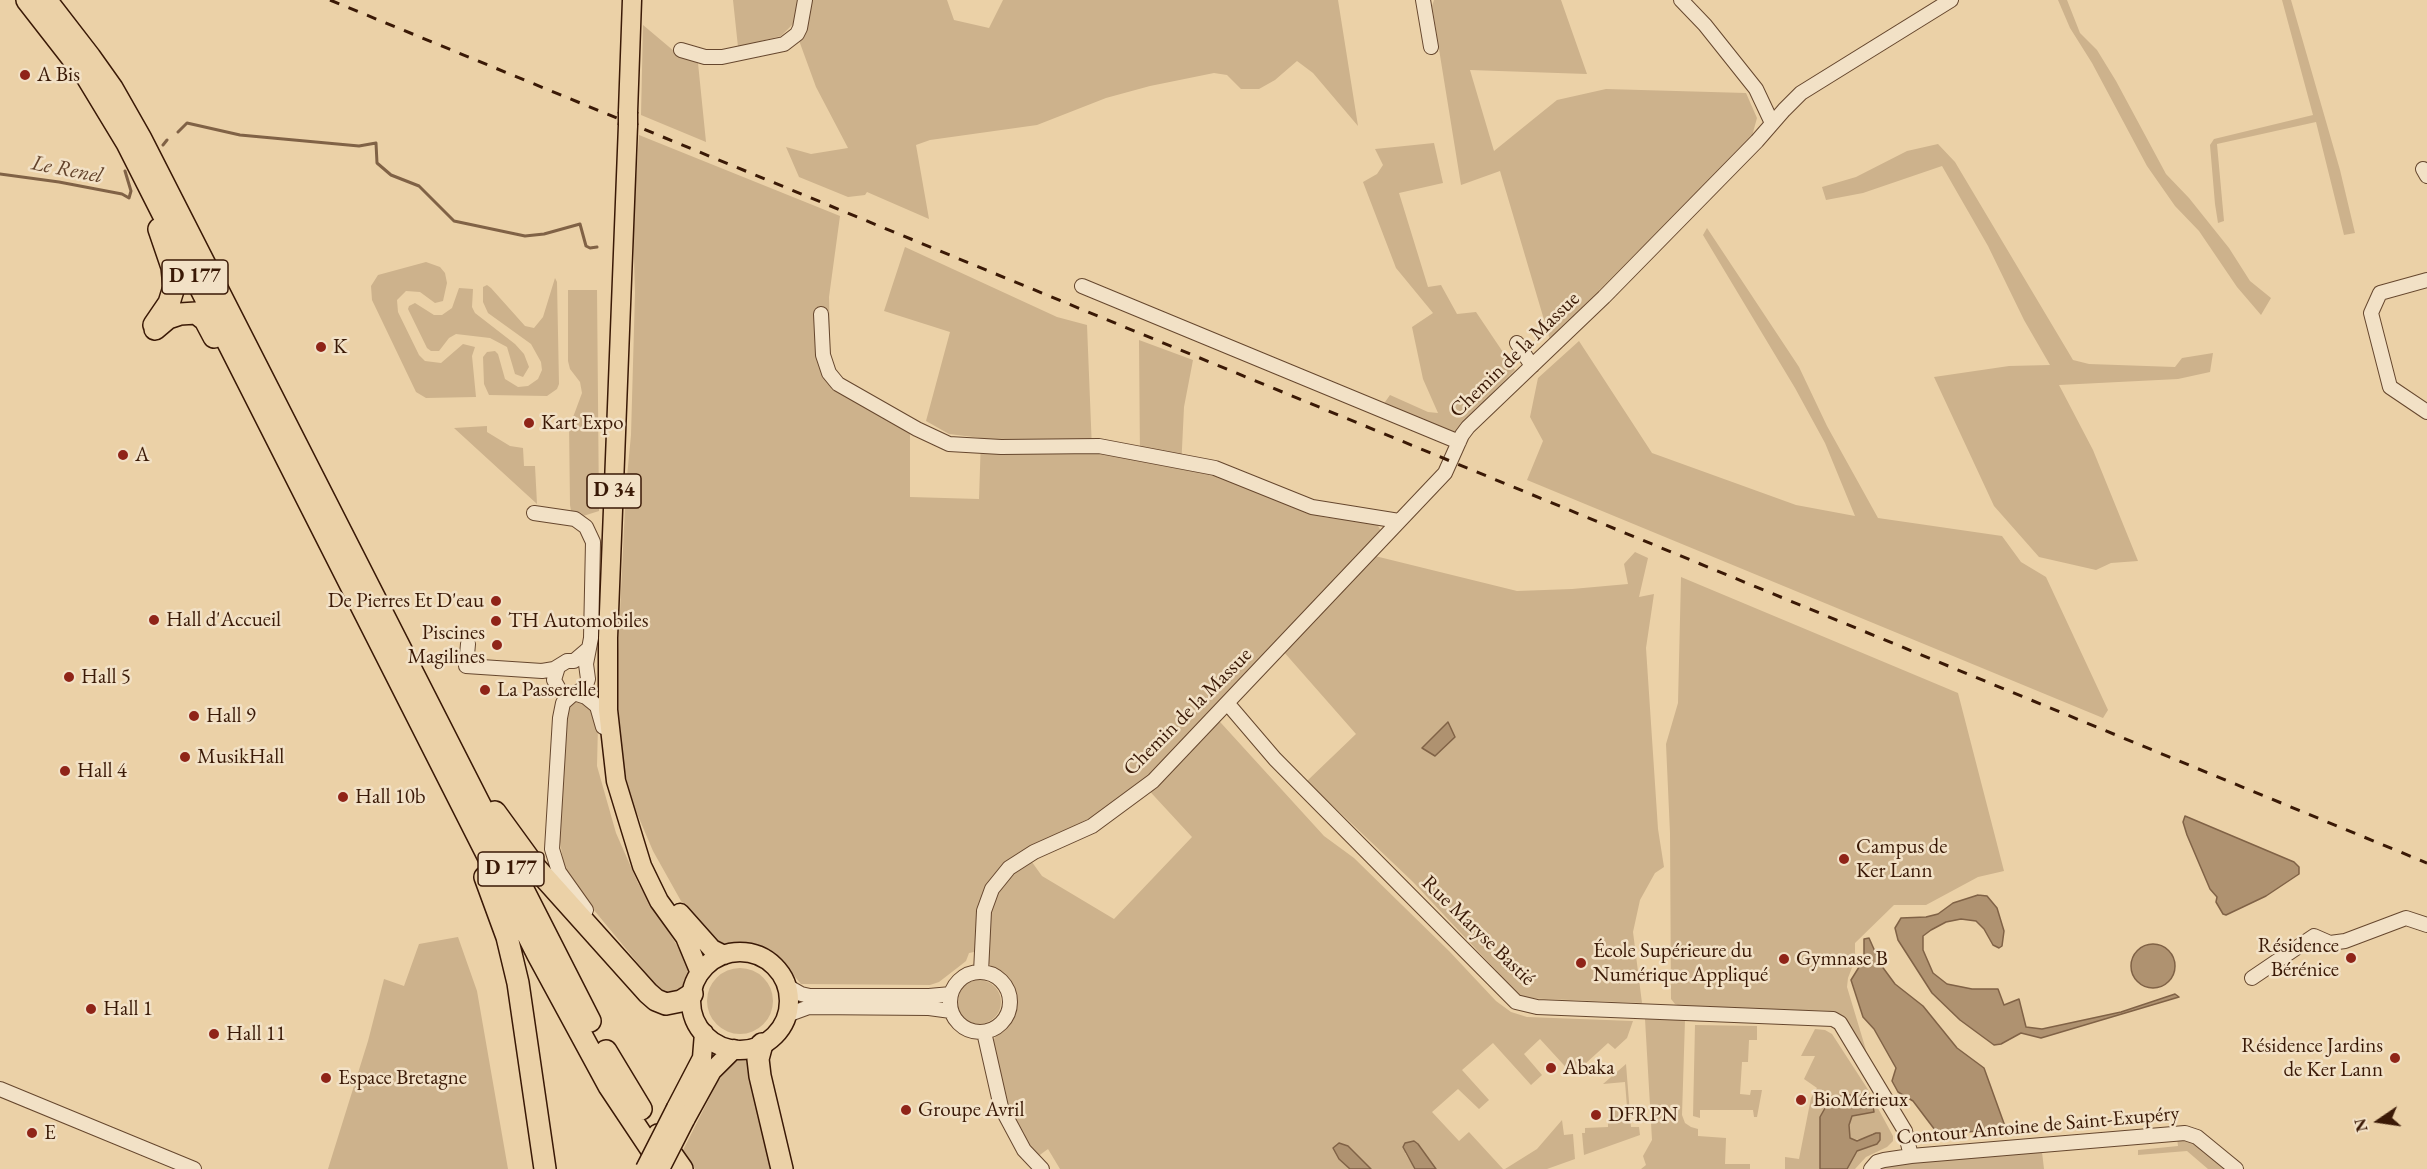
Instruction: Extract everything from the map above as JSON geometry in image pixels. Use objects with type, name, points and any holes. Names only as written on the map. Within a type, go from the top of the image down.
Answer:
[{"type":"highway","name":"D 177","points":[[27,0],[87,77],[132,153],[585,1012],[621,1076],[682,1169]]},
{"type":"highway","name":"D 177","points":[[46,0],[96,64],[141,139],[557,992],[609,1086],[662,1169]]},
{"type":"highway","points":[[87,77],[158,226],[172,267],[196,313],[205,320],[496,814],[535,867],[656,1000],[666,1004],[681,1001],[692,994]]},
{"type":"highway","points":[[172,267],[173,293],[154,328],[168,318],[180,314],[196,313]]},
{"type":"highway","points":[[349,564],[500,915],[522,1000],[545,1169]]},
{"type":"highway","points":[[762,1044],[758,1059],[760,1076],[782,1169]]},
{"type":"main road","name":"D 34","points":[[632,0],[608,638],[611,740],[616,781],[642,866],[650,884],[684,937],[700,973]]},
{"type":"main road","name":"D 34","points":[[638,847],[678,910],[712,949],[724,955]]},
{"type":"main road","points":[[743,952],[762,957],[777,969],[787,986],[789,996],[787,1015],[778,1032],[762,1044],[744,1050],[734,1049],[713,1041],[704,1033],[694,1015],[692,994],[700,973],[707,965],[724,955],[743,952]]},
{"type":"main road","points":[[662,1169],[702,1058],[704,1033]]},
{"type":"main road","points":[[645,1169],[712,1071],[734,1049]]},
{"type":"street","points":[[681,50],[705,57],[722,57],[784,44],[797,34],[800,28],[805,0]]},
{"type":"street","points":[[1423,0],[1431,47]]},
{"type":"street","points":[[1681,0],[1705,25],[1756,89],[1772,123]]},
{"type":"street","name":"Chemin de la Massue","points":[[981,972],[984,911],[992,889],[1009,868],[1034,852],[1074,836],[1120,807],[1153,781],[1445,473],[1468,427],[1604,297],[1801,93],[1951,0]]},
{"type":"street","points":[[2427,280],[2380,293],[2371,313],[2390,387],[2427,412]]},
{"type":"street","points":[[1082,286],[1459,442]]},
{"type":"street","points":[[821,314],[824,355],[829,373],[838,384],[917,429],[949,444],[1001,447],[1099,446],[1215,468],[1312,507],[1399,521]]},
{"type":"street","points":[[1517,344],[1532,366]]},
{"type":"street","points":[[534,513],[575,519],[586,527],[590,534],[594,553],[587,684],[563,703],[560,718],[552,849],[555,865],[564,881],[639,981]]},
{"type":"street","points":[[468,644],[466,666],[556,674]]},
{"type":"street","points":[[588,649],[574,661],[563,663],[556,674],[560,691],[586,696],[597,706],[604,730],[611,740]]},
{"type":"street","points":[[574,661],[586,669]]},
{"type":"street","name":"Rue Maryse Bastié","points":[[1228,704],[1275,759],[1516,1002],[1537,1007],[1833,1019],[1840,1023],[1905,1131],[1911,1156]]},
{"type":"street","points":[[2252,978],[2314,936],[2330,943],[2345,941],[2406,918],[2427,925]]},
{"type":"street","points":[[981,972],[999,980],[1009,997],[1008,1011],[1002,1023],[984,1032],[972,1031],[961,1026],[951,1011],[951,994],[956,984],[964,976],[981,972]]},
{"type":"street","points":[[787,986],[810,996],[951,994]]},
{"type":"street","points":[[787,1015],[809,1007],[929,1008],[951,1011]]},
{"type":"street","points":[[984,1032],[1001,1107],[1024,1150],[1042,1169]]},
{"type":"street","points":[[0,1089],[160,1162],[194,1169]]},
{"type":"street","name":"Contour Antoine de Saint-Exupéry","points":[[1871,1169],[1884,1160],[1911,1156],[2185,1133],[2197,1137],[2236,1169]]},
{"type":"shaded area","points":[[733,0],[947,0],[954,20],[989,28],[1003,0],[1338,0],[1358,126],[1313,73],[1297,61],[1275,80],[1259,89],[1241,89],[1227,75],[1214,73],[1150,86],[1106,98],[1037,125],[930,140],[916,145],[929,219],[867,192],[865,195],[848,197],[799,177],[786,147],[811,154],[848,148],[816,87],[793,24],[781,36],[738,47]]},
{"type":"shaded area","points":[[1434,0],[1561,0],[1587,74],[1470,70],[1494,151],[1557,100],[1606,89],[1746,93],[1757,118],[1752,136],[1550,340],[1500,171],[1461,185],[1432,6]]},
{"type":"shaded area","points":[[2058,0],[2067,0],[2080,33],[2097,50],[2116,81],[2166,174],[2189,198],[2229,248],[2250,281],[2271,298],[2261,315],[2237,287],[2199,231],[2175,206],[2147,166],[2092,63],[2070,28]]},
{"type":"shaded area","points":[[2282,0],[2291,0],[2340,170],[2355,233],[2344,235],[2316,122],[2217,144],[2224,221],[2218,223],[2210,145],[2214,139],[2313,115]]},
{"type":"shaded area","points":[[643,25],[681,57],[698,63],[706,142],[641,115]]},
{"type":"shaded area","points":[[639,135],[840,216],[829,297],[831,389],[910,431],[910,497],[979,499],[981,438],[949,434],[926,421],[950,332],[884,311],[905,247],[1057,317],[1087,325],[1092,450],[1140,459],[1139,340],[1193,360],[1184,407],[1181,469],[1210,474],[1323,517],[1377,524],[1381,531],[1367,546],[1375,556],[1517,591],[1628,584],[1624,564],[1635,552],[1648,558],[1639,597],[1654,594],[1646,648],[1658,829],[1664,867],[1655,873],[1640,900],[1633,932],[1642,1003],[1522,998],[1413,882],[1307,781],[1356,734],[1276,643],[1211,712],[1324,836],[1354,858],[1449,951],[1496,1001],[1511,1012],[1527,1017],[1633,1021],[1627,1038],[1615,1049],[1608,1043],[1573,1075],[1540,1039],[1524,1054],[1542,1075],[1531,1085],[1493,1043],[1462,1070],[1489,1100],[1479,1109],[1458,1089],[1432,1112],[1459,1141],[1469,1132],[1503,1169],[1436,1169],[1418,1144],[1405,1153],[1415,1169],[1371,1169],[1348,1146],[1339,1159],[1350,1169],[1060,1169],[1048,1149],[1037,1157],[1026,1144],[1002,1098],[992,1042],[1011,1015],[1012,994],[1003,977],[986,961],[989,949],[969,953],[966,961],[939,982],[930,985],[801,984],[781,960],[763,949],[748,945],[720,944],[681,901],[653,851],[630,797],[618,736],[617,674],[626,487],[631,435],[635,293],[633,223]],"holes":[[[1143,784],[1192,837],[1114,919],[1042,876],[1024,851],[1090,818]]]},
{"type":"shaded area","points":[[1434,143],[1443,183],[1399,193],[1428,287],[1441,285],[1457,314],[1476,312],[1515,370],[1454,433],[1380,409],[1390,395],[1428,412],[1438,413],[1423,379],[1412,327],[1433,313],[1396,268],[1363,182],[1377,174],[1383,165],[1375,149]]},
{"type":"shaded area","points":[[1938,144],[1955,162],[2073,360],[2089,364],[2175,367],[2182,358],[2213,353],[2210,372],[2178,379],[2059,385],[2093,450],[2138,561],[2111,563],[2096,570],[2039,557],[1994,506],[1934,377],[2009,366],[2050,365],[2024,320],[1988,246],[1942,166],[1863,193],[1826,200],[1822,187],[1856,177],[1907,151]]},
{"type":"shaded area","points":[[1707,228],[1799,367],[1827,426],[1878,518],[2002,536],[2021,562],[2046,577],[2108,710],[2103,718],[1527,480],[1543,441],[1530,417],[1538,378],[1579,341],[1652,453],[1796,505],[1855,516],[1825,443],[1795,388],[1703,235]]},
{"type":"shaded area","points":[[426,262],[440,267],[445,273],[447,283],[443,301],[435,303],[420,292],[406,291],[397,300],[398,312],[419,355],[425,361],[441,363],[463,344],[475,347],[472,356],[476,397],[426,398],[416,392],[372,300],[371,286],[378,275]]},
{"type":"shaded area","points":[[555,278],[557,282],[559,384],[557,389],[547,396],[489,395],[484,384],[483,357],[487,352],[495,351],[498,354],[505,379],[518,387],[528,386],[538,379],[542,370],[541,362],[531,344],[488,313],[483,302],[483,287],[487,285],[491,288],[525,326],[534,328],[543,317]]},
{"type":"shaded area","points":[[459,288],[473,289],[472,307],[475,313],[515,344],[524,354],[529,367],[523,377],[515,374],[507,347],[490,338],[456,334],[449,338],[439,351],[431,351],[427,348],[408,309],[409,306],[415,303],[434,315],[442,315],[452,308]]},
{"type":"shaded area","points":[[568,290],[597,290],[599,511],[580,517],[571,511],[570,505],[569,422],[572,420],[582,393],[580,382],[570,369],[568,361]]},
{"type":"shaded area","points":[[487,426],[487,432],[510,446],[523,448],[524,466],[535,466],[537,504],[454,428]]},
{"type":"shaded area","points":[[1681,577],[1958,693],[2004,871],[1978,877],[1926,905],[1894,905],[1855,943],[1855,960],[1847,987],[1866,1050],[1864,1052],[1836,1014],[1829,1011],[1681,1006],[1675,1004],[1671,999],[1670,833],[1666,744],[1678,703]]},
{"type":"shaded area","points":[[576,698],[589,704],[598,725],[597,766],[616,833],[638,883],[686,960],[690,973],[689,980],[675,992],[660,990],[579,892],[565,871],[559,836],[567,706]]},
{"type":"shaded area","points":[[1448,722],[1455,737],[1435,756],[1422,748]]},
{"type":"shaded area","points":[[2185,816],[2294,862],[2299,867],[2299,874],[2266,896],[2226,915],[2223,914],[2187,835],[2183,822]]},
{"type":"shaded area","points":[[1978,895],[1987,896],[1997,908],[2004,931],[2002,946],[1999,948],[1993,945],[1984,929],[1976,921],[1961,919],[1946,922],[1923,936],[1923,950],[1933,973],[1947,984],[1972,989],[1998,989],[2004,1005],[2019,999],[2026,1027],[2042,1029],[2121,1012],[2175,994],[2179,997],[2041,1038],[2021,1033],[2001,1044],[1994,1045],[1960,1020],[1932,993],[1898,940],[1895,928],[1901,918],[1938,914],[1953,903]]},
{"type":"shaded area","points":[[458,937],[477,991],[508,1169],[328,1169],[368,1041],[384,979],[404,986],[419,944]]},
{"type":"shaded area","points":[[1869,938],[1881,965],[1895,984],[1923,1006],[1957,1048],[1984,1068],[2006,1129],[1953,1133],[1935,1130],[1913,1101],[1898,1092],[1892,1081],[1896,1068],[1874,1029],[1863,1017],[1851,980],[1864,959],[1864,939]]},
{"type":"shaded area","points":[[2153,944],[2169,950],[2175,966],[2169,982],[2153,988],[2137,982],[2131,966],[2137,950]]},
{"type":"shaded area","points":[[740,968],[753,971],[763,978],[770,988],[773,1001],[770,1014],[763,1024],[753,1031],[740,1034],[727,1031],[717,1024],[710,1014],[707,1001],[710,988],[717,978],[727,971]]},
{"type":"shaded area","points":[[979,980],[994,987],[1001,1002],[994,1017],[979,1024],[964,1017],[957,1002],[964,987]]},
{"type":"shaded area","points":[[1645,1019],[1685,1020],[1682,1115],[1685,1123],[1698,1129],[1698,1136],[1726,1138],[1725,1164],[1750,1164],[1750,1169],[1641,1169],[1646,1165],[1643,1156],[1652,1140]]},
{"type":"shaded area","points":[[1695,1025],[1757,1026],[1757,1040],[1749,1040],[1748,1062],[1742,1062],[1740,1094],[1750,1095],[1751,1090],[1762,1090],[1757,1117],[1754,1117],[1753,1110],[1700,1110],[1700,1118],[1693,1116]]},
{"type":"shaded area","points":[[1815,1029],[1825,1030],[1832,1034],[1867,1088],[1893,1136],[1893,1141],[1887,1147],[1866,1157],[1855,1169],[1847,1169],[1851,1159],[1857,1151],[1873,1146],[1873,1133],[1863,1139],[1853,1140],[1850,1138],[1849,1125],[1852,1116],[1873,1106],[1864,1098],[1849,1095],[1836,1097],[1829,1101],[1820,1117],[1820,1169],[1785,1169],[1785,1157],[1799,1159],[1811,1098],[1817,1088],[1804,1079],[1815,1056],[1801,1056]]},
{"type":"shaded area","points":[[747,1057],[772,1169],[695,1169],[682,1152],[718,1081],[737,1059]]},
{"type":"shaded area","points":[[1626,1064],[1631,1127],[1639,1127],[1640,1135],[1584,1155],[1582,1133],[1585,1133],[1585,1128],[1608,1127],[1608,1108],[1627,1107],[1625,1082],[1603,1084]]},
{"type":"shaded area","points":[[1849,1095],[1864,1098],[1873,1106],[1874,1112],[1852,1116],[1849,1125],[1850,1138],[1857,1141],[1880,1133],[1880,1140],[1877,1144],[1857,1151],[1847,1169],[1820,1169],[1820,1117],[1829,1101],[1836,1097]]},
{"type":"shaded area","points":[[1562,1120],[1564,1135],[1573,1134],[1575,1159],[1547,1169],[1505,1169],[1537,1149]]},
{"type":"shaded area","points":[[2177,1138],[2197,1143],[2228,1169],[2208,1169],[2187,1151],[2138,1155],[2138,1150],[2178,1146]]},
{"type":"shaded area","points":[[1414,1141],[1436,1169],[1415,1169],[1403,1147],[1405,1143]]},
{"type":"shaded area","points":[[1339,1143],[1348,1146],[1371,1169],[1350,1169],[1339,1159],[1333,1148]]},
{"type":"shaded area","points":[[2042,1152],[2044,1169],[1878,1169],[1909,1162]]},
{"type":"waterway","points":[[178,132],[187,123],[240,135],[359,146],[376,143],[377,163],[391,175],[419,186],[454,221],[525,236],[544,234],[580,224],[586,246],[597,247]]},
{"type":"waterway","points":[[163,145],[167,140]]},
{"type":"waterway","name":"Le Renel","points":[[0,174],[59,182],[122,194],[129,198],[131,191],[125,171]]},
{"type":"railway","points":[[330,0],[2427,863]]},
{"type":"place","name":"A Bis","points":[[25,75]]},
{"type":"place","name":"K","points":[[321,347]]},
{"type":"place","name":"Kart Expo","points":[[529,423]]},
{"type":"place","name":"A","points":[[123,455]]},
{"type":"place","name":"De Pierres Et D'eau","points":[[496,601]]},
{"type":"place","name":"Hall d'Accueil","points":[[154,620]]},
{"type":"place","name":"TH Automobiles","points":[[496,621]]},
{"type":"place","name":"Piscines Magilines","points":[[497,645]]},
{"type":"place","name":"Hall 5","points":[[69,677]]},
{"type":"place","name":"La Passerelle","points":[[485,690]]},
{"type":"place","name":"Hall 9","points":[[194,716]]},
{"type":"place","name":"MusikHall","points":[[185,757]]},
{"type":"place","name":"Hall 4","points":[[65,771]]},
{"type":"place","name":"Hall 10b","points":[[343,797]]},
{"type":"place","name":"Campus de Ker Lann","points":[[1844,859]]},
{"type":"place","name":"Résidence Bérénice","points":[[2351,958]]},
{"type":"place","name":"Gymnase B","points":[[1784,959]]},
{"type":"place","name":"École Supérieure du Numérique Appliqué","points":[[1581,963]]},
{"type":"place","name":"Hall 1","points":[[91,1009]]},
{"type":"place","name":"Hall 11","points":[[214,1034]]},
{"type":"place","name":"Résidence Jardins de Ker Lann","points":[[2395,1058]]},
{"type":"place","name":"Abaka","points":[[1551,1068]]},
{"type":"place","name":"Espace Bretagne","points":[[326,1078]]},
{"type":"place","name":"BioMérieux","points":[[1801,1100]]},
{"type":"place","name":"Groupe Avril","points":[[906,1110]]},
{"type":"place","name":"DFRPN","points":[[1596,1115]]},
{"type":"place","name":"E","points":[[32,1133]]}]
